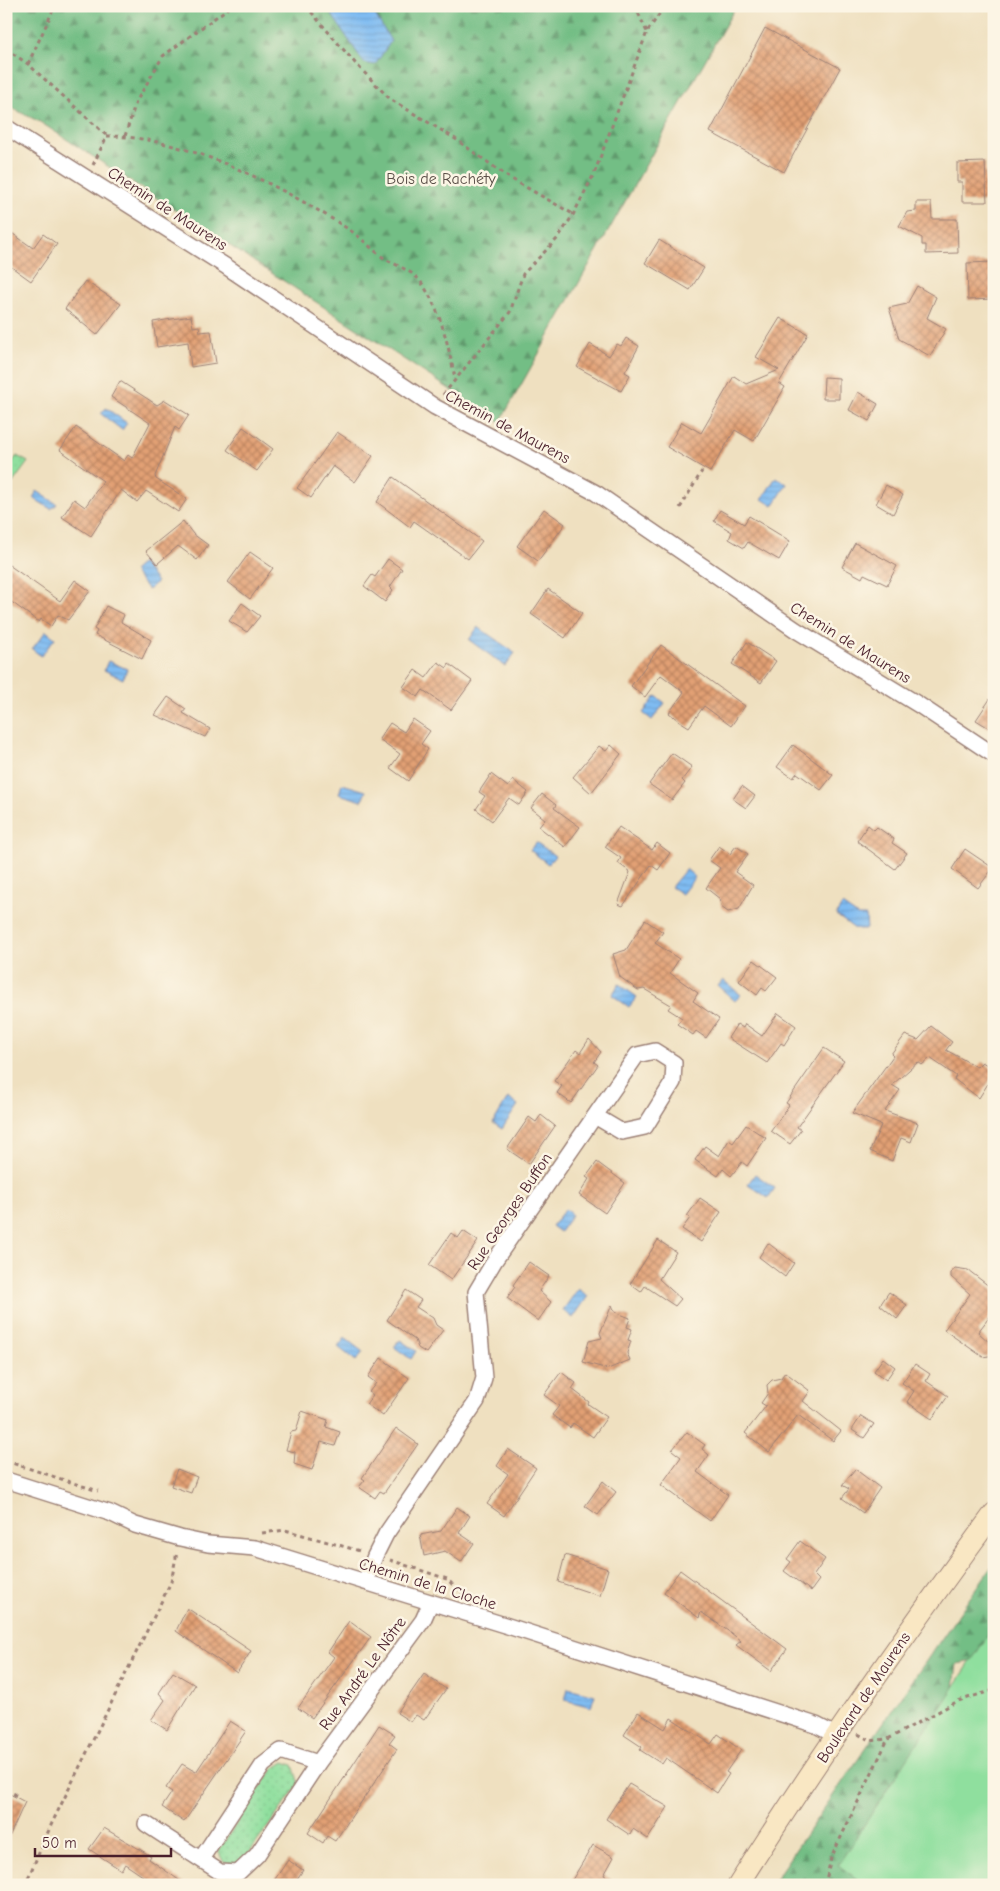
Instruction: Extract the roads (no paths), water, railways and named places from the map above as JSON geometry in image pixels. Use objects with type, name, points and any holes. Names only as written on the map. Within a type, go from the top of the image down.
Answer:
[{"type":"street","name":"Chemin de Maurens","points":[[6,127],[227,267],[435,407],[596,492],[796,630],[919,705],[994,755]]},
{"type":"street","name":"Rue Georges Buffon","points":[[365,1582],[386,1534],[477,1401],[484,1378],[476,1292],[495,1260],[637,1055],[655,1051],[674,1063],[673,1082],[645,1127],[622,1132],[595,1116]]},
{"type":"street","name":"Chemin de la Cloche","points":[[6,1480],[110,1513],[135,1525],[180,1538],[208,1544],[254,1548],[431,1602],[816,1725],[837,1736]]},
{"type":"street","name":"Boulevard de Maurens","points":[[738,1885],[783,1813],[934,1594],[994,1513]]},
{"type":"street","name":"Rue André Le Nôtre","points":[[146,1824],[220,1872],[238,1872],[257,1855],[318,1763],[423,1620],[431,1602]]},
{"type":"street","points":[[201,1859],[263,1765],[281,1751],[318,1763]]},
{"type":"water","points":[[326,6],[370,6],[391,41],[375,65],[364,63]]},
{"type":"water","points":[[106,408],[127,423],[122,430],[101,414]]},
{"type":"water","points":[[776,477],[787,484],[773,506],[762,499]]},
{"type":"water","points":[[37,491],[57,504],[51,509],[33,498]]},
{"type":"water","points":[[142,563],[157,582],[148,590],[133,571]]},
{"type":"water","points":[[478,627],[515,653],[505,666],[469,640]]},
{"type":"water","points":[[46,631],[55,638],[41,656],[32,649]]},
{"type":"water","points":[[108,661],[127,669],[123,679],[104,670]]},
{"type":"water","points":[[656,696],[665,703],[652,720],[643,713]]},
{"type":"water","points":[[342,784],[366,791],[362,801],[339,794]]},
{"type":"water","points":[[536,842],[555,856],[548,864],[530,850]]},
{"type":"water","points":[[686,869],[695,877],[682,894],[671,887]]},
{"type":"water","points":[[842,905],[858,916],[866,916],[867,929],[855,929],[836,915]]},
{"type":"water","points":[[723,980],[741,995],[735,1001],[718,986]]},
{"type":"water","points":[[619,984],[637,997],[629,1007],[612,995]]},
{"type":"water","points":[[508,1098],[518,1105],[502,1129],[493,1123]]},
{"type":"water","points":[[755,1174],[775,1188],[768,1198],[748,1184]]},
{"type":"water","points":[[565,1209],[572,1215],[560,1232],[552,1226]]},
{"type":"water","points":[[578,1289],[588,1296],[573,1318],[563,1310]]},
{"type":"water","points":[[345,1338],[363,1352],[356,1361],[338,1347]]},
{"type":"water","points":[[400,1340],[416,1351],[411,1359],[394,1347]]},
{"type":"water","points":[[568,1688],[595,1695],[591,1707],[565,1700]]},
{"type":"park label","name":"Bois de Rachéty","points":[[441,178]]}]
